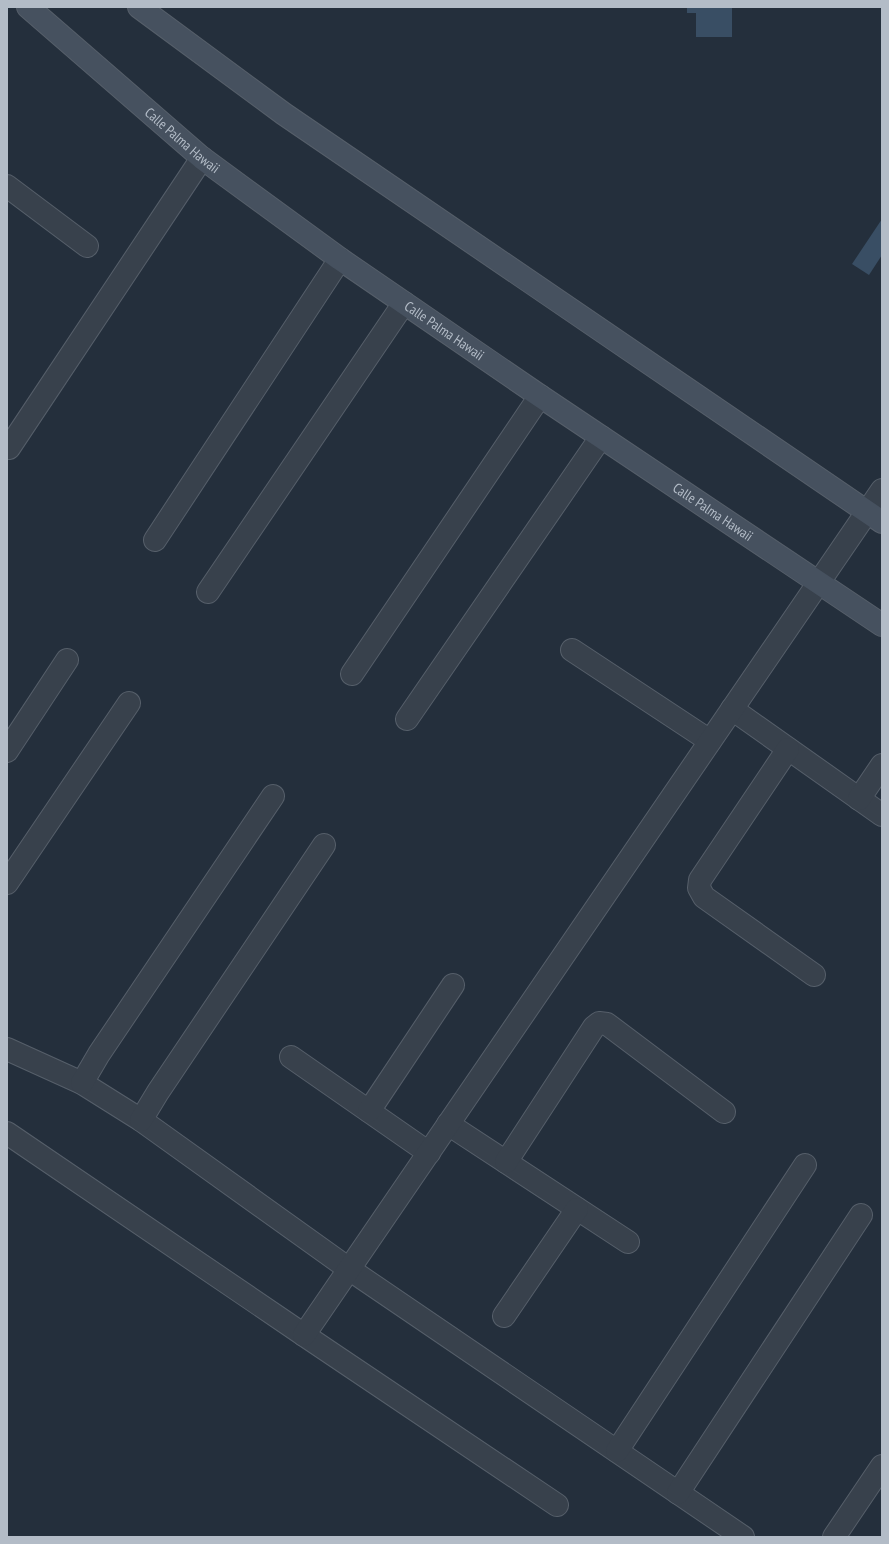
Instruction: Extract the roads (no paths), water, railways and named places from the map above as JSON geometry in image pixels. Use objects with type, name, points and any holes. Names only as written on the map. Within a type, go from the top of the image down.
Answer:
[{"type":"street","name":"Calle Palma Hawaii","points":[[28,7],[202,158],[340,259],[540,396],[882,625]]},
{"type":"street","points":[[139,7],[284,114],[874,517]]},
{"type":"street","points":[[9,448],[202,158]]},
{"type":"street","points":[[7,186],[87,246]]},
{"type":"street","points":[[155,540],[340,259]]},
{"type":"street","points":[[208,592],[404,303]]},
{"type":"street","points":[[352,674],[540,396]]},
{"type":"street","points":[[407,719],[601,437]]},
{"type":"street","points":[[304,1335],[819,582],[874,517],[882,490]]},
{"type":"street","points":[[572,650],[710,741]]},
{"type":"street","points":[[7,751],[68,660]]},
{"type":"street","points":[[7,883],[129,703]]},
{"type":"street","points":[[732,709],[882,815]]},
{"type":"street","points":[[788,749],[700,880],[699,888],[704,897],[814,975]]},
{"type":"street","points":[[860,799],[882,765]]},
{"type":"street","points":[[82,1083],[103,1047],[273,796]]},
{"type":"street","points":[[141,1120],[158,1092],[324,845]]},
{"type":"street","points":[[369,1111],[453,985]]},
{"type":"street","points":[[506,1162],[594,1027],[599,1022],[607,1024],[724,1112]]},
{"type":"street","points":[[7,1049],[82,1083],[141,1120],[349,1269],[743,1537]]},
{"type":"street","points":[[291,1056],[428,1153]]},
{"type":"street","points":[[448,1124],[628,1242]]},
{"type":"street","points":[[7,1132],[304,1335],[557,1505]]},
{"type":"street","points":[[617,1451],[805,1165]]},
{"type":"street","points":[[504,1316],[577,1209]]},
{"type":"street","points":[[678,1493],[861,1215]]},
{"type":"street","points":[[834,1537],[882,1466]]},
{"type":"water","points":[[687,7],[732,8],[732,37],[696,37],[696,13],[687,13]]},
{"type":"water","points":[[882,219],[882,255],[869,275],[852,264]]}]
